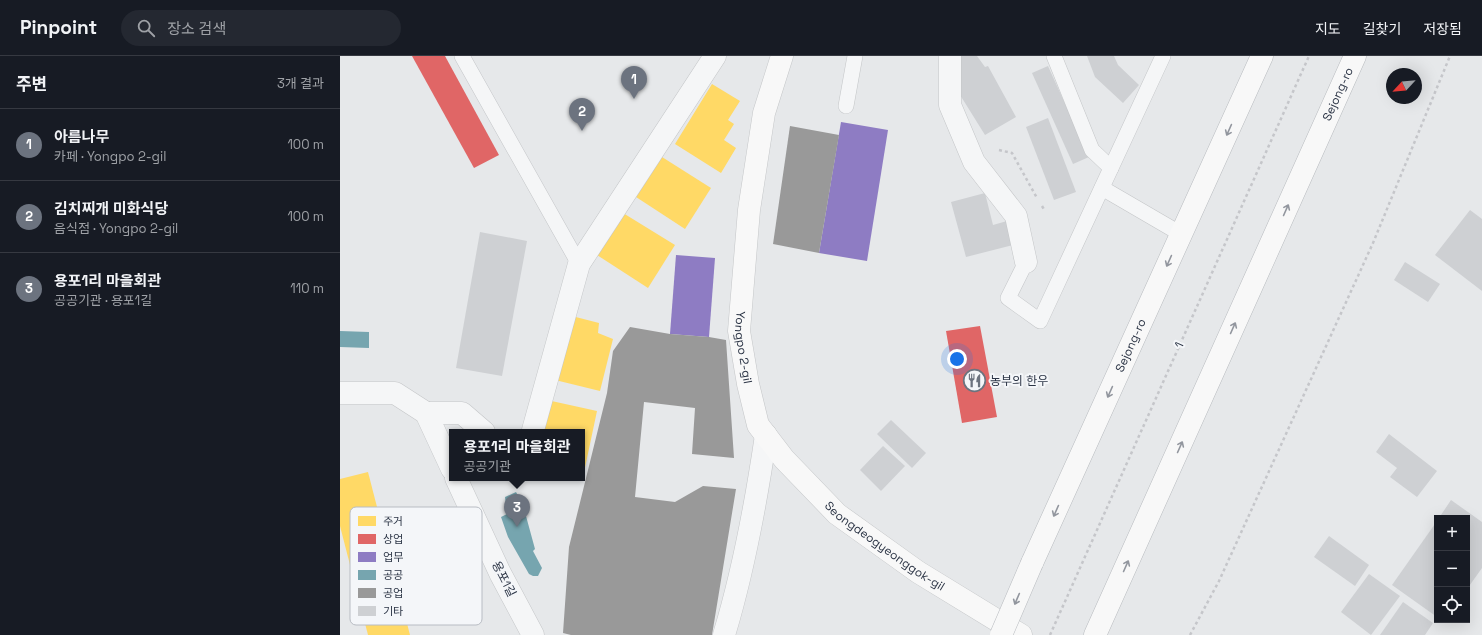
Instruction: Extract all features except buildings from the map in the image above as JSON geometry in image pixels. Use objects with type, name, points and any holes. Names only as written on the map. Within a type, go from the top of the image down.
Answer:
[{"type":"main road","points":[[1240,106],[1258,56]]},
{"type":"main road","name":"Sejong-ro","points":[[1001,635],[1032,563],[1262,56]]},
{"type":"main road","name":"Sejong-ro","points":[[1095,635],[1355,56]]},
{"type":"main road","name":"Yongpo 2-gil","points":[[766,435],[758,425],[748,384],[740,331],[749,210],[764,113],[780,57]]},
{"type":"main road","name":"Seongdeogyeonggok-gil","points":[[766,435],[784,459],[837,514],[918,572],[1021,635]]},
{"type":"street","points":[[533,429],[579,264],[715,56]]},
{"type":"street","points":[[950,56],[950,105],[974,162],[1016,216],[1026,262]]},
{"type":"street","points":[[340,394],[395,393],[426,413],[449,463]]},
{"type":"street","points":[[426,413],[462,413],[481,429]]},
{"type":"street","points":[[724,635],[737,591],[756,504],[766,435]]},
{"type":"street","name":"용포1길","points":[[457,481],[469,507]]},
{"type":"street","name":"용포1길","points":[[482,534],[500,573],[533,635]]},
{"type":"lane","points":[[462,56],[579,264]]},
{"type":"lane","points":[[846,106],[855,56]]},
{"type":"lane","points":[[1054,56],[1092,150],[1111,168]]},
{"type":"lane","points":[[1026,262],[1008,298],[1040,321],[1163,56]]},
{"type":"lane","points":[[1102,188],[1181,234]]},
{"type":"path","name":"1","points":[[1050,635],[1309,56]]},
{"type":"path","points":[[1190,635],[1218,581],[1373,243],[1450,56]]},
{"type":"place","name":"아름나무","points":[[634,99]]},
{"type":"place","name":"김치찌개 미화식당","points":[[582,131]]},
{"type":"place","name":"농부의 한우","points":[[975,381]]},
{"type":"place","name":"용포1리 마을회관","points":[[517,527]]}]
